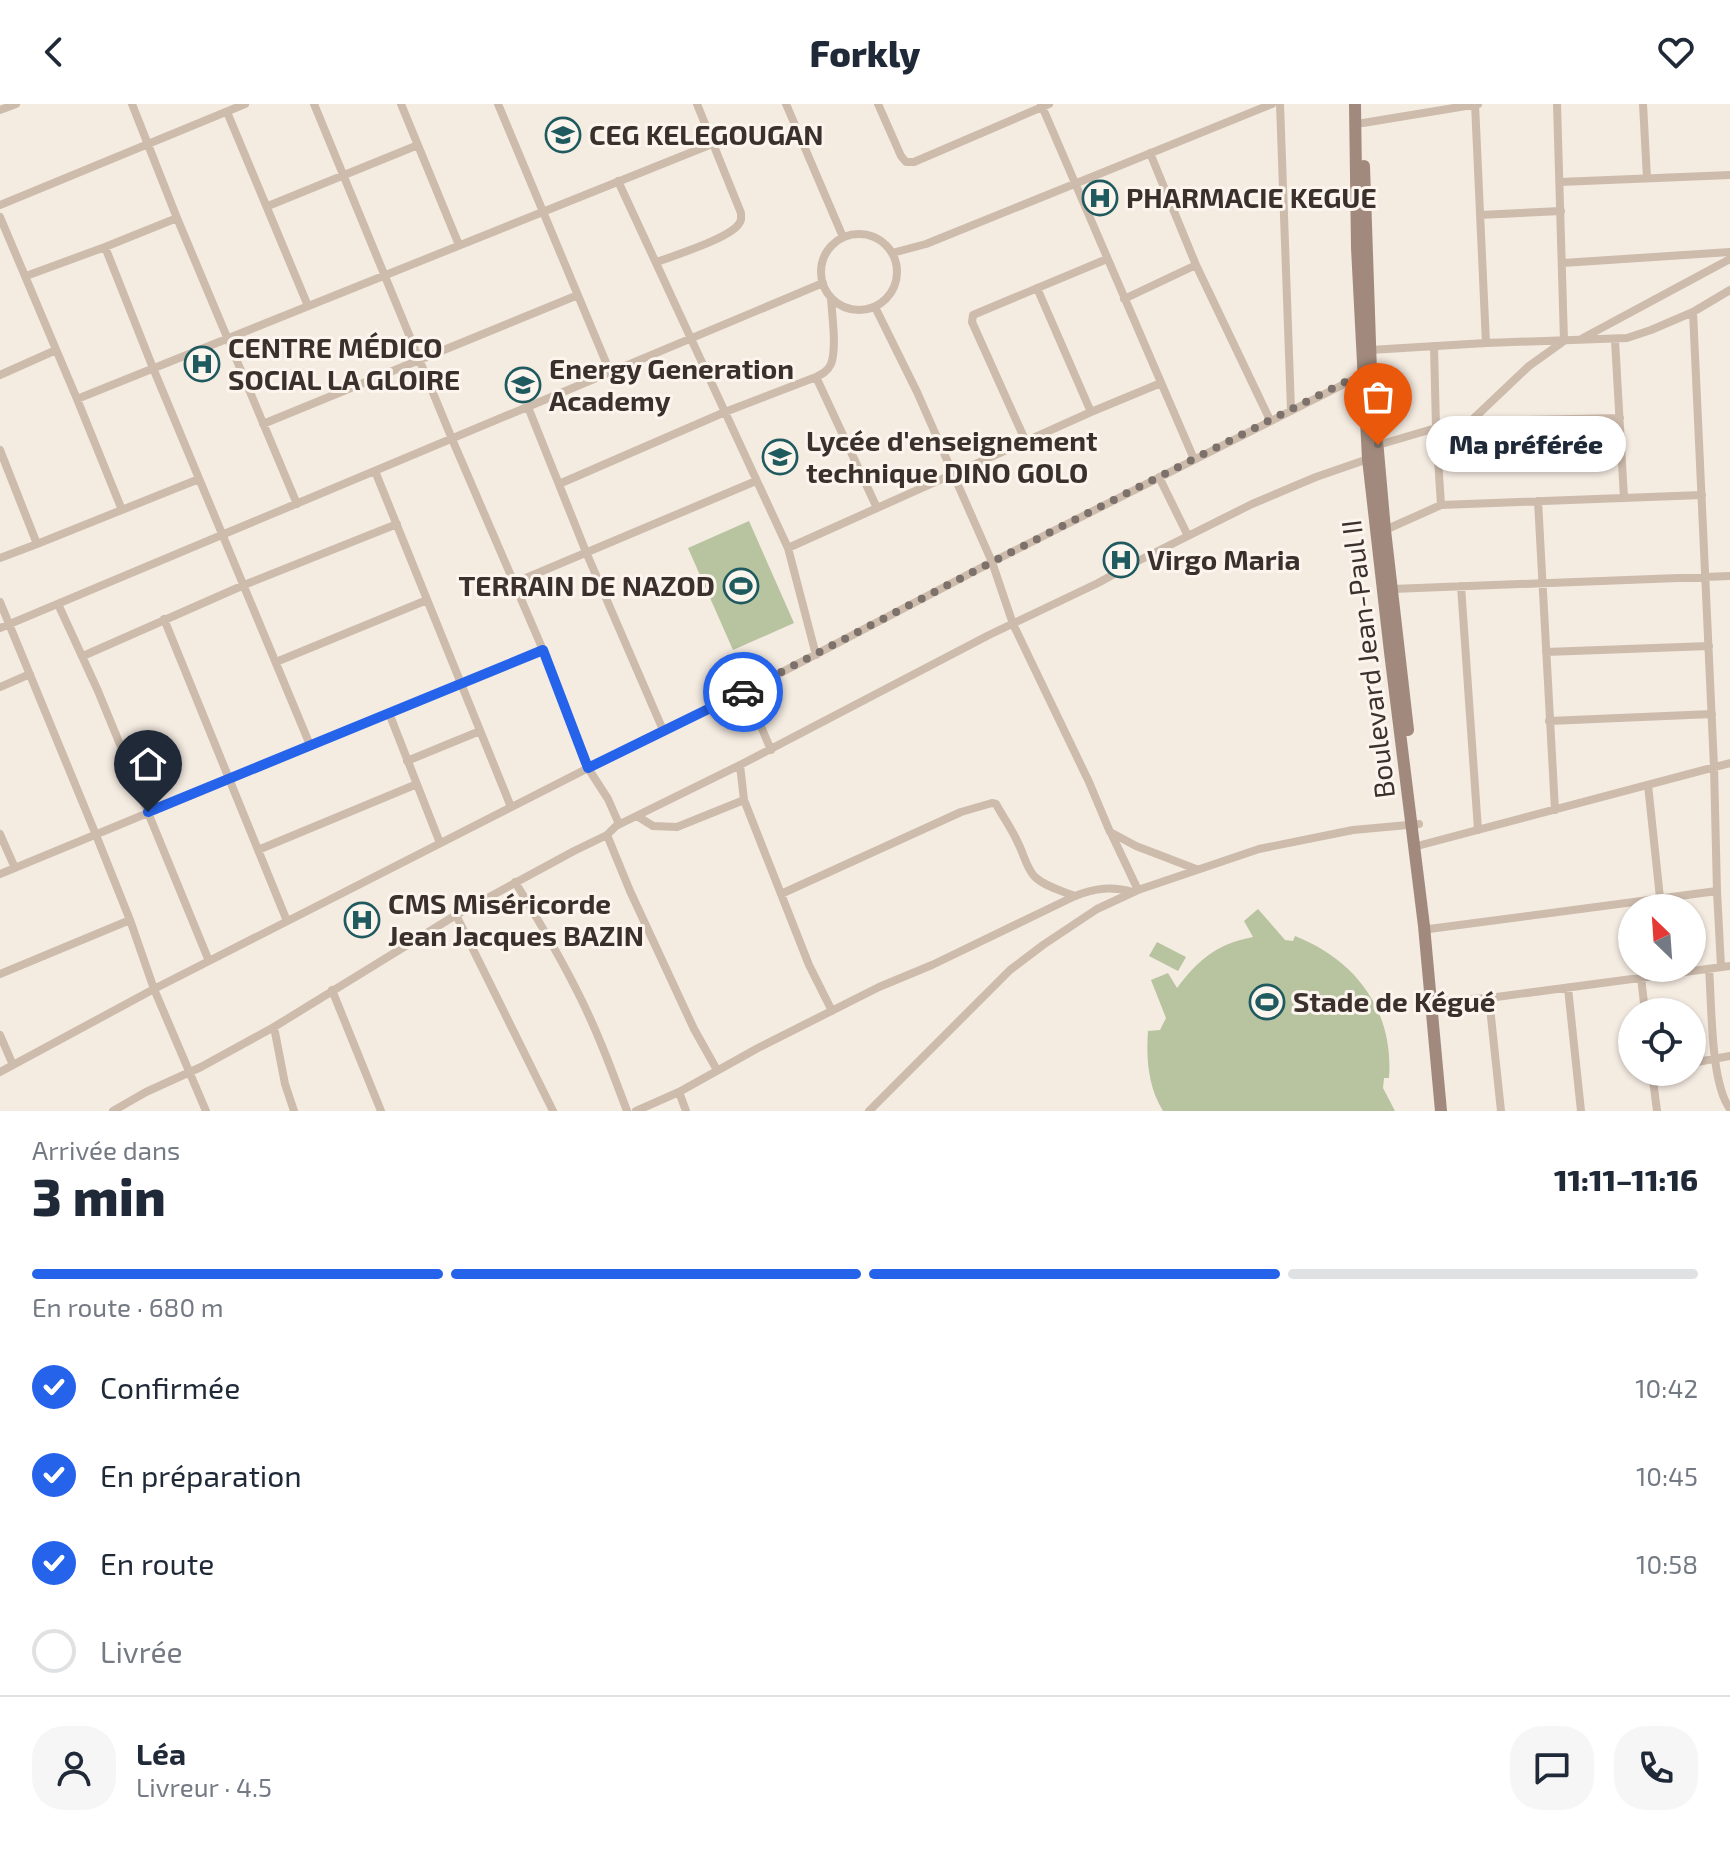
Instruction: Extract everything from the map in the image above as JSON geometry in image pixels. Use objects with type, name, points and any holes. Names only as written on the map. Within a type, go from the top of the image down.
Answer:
[{"type":"main road","name":"Boulevard Jean-Paul II","points":[[1355,104],[1357,262],[1367,373],[1378,445],[1441,1111]]},
{"type":"main road","name":"Boulevard Jean-Paul II","points":[[1363,104],[1370,350],[1367,373],[1368,459],[1415,825],[1421,845],[1448,1111]]},
{"type":"street","points":[[0,110],[16,104]]},
{"type":"street","points":[[132,104],[297,504]]},
{"type":"street","points":[[0,205],[245,104]]},
{"type":"street","points":[[314,104],[543,650],[588,768],[608,799],[617,825]]},
{"type":"street","points":[[401,104],[459,245]]},
{"type":"street","points":[[498,104],[610,372]]},
{"type":"street","points":[[657,262],[725,235],[741,221],[741,213],[697,104]]},
{"type":"street","points":[[786,104],[843,237]]},
{"type":"street","points":[[878,104],[906,162],[914,162],[1044,105],[1194,459]]},
{"type":"street","points":[[892,253],[926,244],[1272,104]]},
{"type":"street","points":[[1280,104],[1291,410]]},
{"type":"street","points":[[1363,123],[1476,104],[1486,343]]},
{"type":"street","points":[[1557,104],[1564,341]]},
{"type":"street","points":[[1643,104],[1647,178]]},
{"type":"street","points":[[227,112],[308,306]]},
{"type":"street","points":[[77,399],[712,144]]},
{"type":"street","points":[[268,206],[418,145]]},
{"type":"street","points":[[1150,153],[1196,265],[1270,420]]},
{"type":"street","points":[[1560,182],[1730,175]]},
{"type":"street","points":[[618,181],[788,548],[816,655]]},
{"type":"street","points":[[1480,215],[1561,211]]},
{"type":"street","points":[[0,217],[122,510]]},
{"type":"street","points":[[26,276],[177,218]]},
{"type":"street","points":[[865,234],[885,243],[892,253],[898,277],[886,299],[864,310],[840,305],[831,298],[821,272],[822,261],[834,243],[843,237],[865,234]]},
{"type":"street","points":[[105,247],[310,745]]},
{"type":"street","points":[[1563,263],[1730,252]]},
{"type":"street","points":[[1026,442],[972,317],[993,305],[1107,259]]},
{"type":"street","points":[[1579,341],[1730,259]]},
{"type":"street","points":[[1124,299],[1196,265]]},
{"type":"street","points":[[0,628],[823,283]]},
{"type":"street","points":[[1037,288],[1091,412]]},
{"type":"street","points":[[1370,350],[1615,340],[1651,330],[1693,312],[1730,290]]},
{"type":"street","points":[[263,424],[578,295]]},
{"type":"street","points":[[559,484],[725,412],[825,373],[832,353],[831,298]]},
{"type":"street","points":[[875,307],[917,392],[992,562],[1013,624],[1089,782],[1135,891]]},
{"type":"street","points":[[1693,312],[1717,891],[1725,966],[1706,969]]},
{"type":"street","points":[[1615,340],[1624,498]]},
{"type":"street","points":[[1471,421],[1529,366],[1564,341]]},
{"type":"street","points":[[1434,346],[1441,505]]},
{"type":"street","points":[[0,375],[56,350]]},
{"type":"street","points":[[0,1072],[154,989],[1367,373]]},
{"type":"street","points":[[816,377],[877,508]]},
{"type":"street","points":[[788,548],[1161,383]]},
{"type":"street","points":[[528,407],[586,552],[663,730]]},
{"type":"street","points":[[1378,445],[1471,421],[1620,418]]},
{"type":"street","points":[[0,450],[37,544]]},
{"type":"street","points":[[115,1110],[274,1027],[456,915],[607,835],[617,825],[771,750],[1188,536],[1282,491],[1368,459]]},
{"type":"street","points":[[375,471],[511,807]]},
{"type":"street","points":[[1159,477],[1188,536]]},
{"type":"street","points":[[0,558],[199,479]]},
{"type":"street","points":[[514,583],[756,481]]},
{"type":"street","points":[[1385,530],[1441,505],[1702,495]]},
{"type":"street","points":[[1538,501],[1555,810]]},
{"type":"street","points":[[83,656],[244,585],[397,524]]},
{"type":"street","points":[[1392,589],[1730,576]]},
{"type":"street","points":[[1461,586],[1478,830]]},
{"type":"street","points":[[276,662],[427,600]]},
{"type":"street","points":[[0,602],[130,920],[154,989],[206,1111]]},
{"type":"street","points":[[58,604],[83,656],[209,961]]},
{"type":"street","points":[[164,619],[287,921]]},
{"type":"street","points":[[1546,652],[1709,646]]},
{"type":"street","points":[[0,874],[543,650]]},
{"type":"street","points":[[0,687],[30,674]]},
{"type":"street","points":[[746,691],[771,750]]},
{"type":"street","points":[[389,713],[440,843]]},
{"type":"street","points":[[1549,721],[1712,714]]},
{"type":"street","points":[[407,761],[480,731]]},
{"type":"street","points":[[1421,845],[1730,763]]},
{"type":"street","points":[[740,765],[744,800],[809,965],[832,1011]]},
{"type":"street","points":[[258,850],[417,784]]},
{"type":"street","points":[[1648,785],[1660,894]]},
{"type":"street","points":[[637,816],[653,826],[677,827],[744,800]]},
{"type":"street","points":[[781,894],[961,812],[992,803],[996,804],[1005,819],[1036,878],[1075,896]]},
{"type":"street","points":[[869,1111],[1010,970],[1097,909],[1135,891],[1259,849],[1353,830],[1415,825]]},
{"type":"street","points":[[1110,832],[1136,846],[1196,869]]},
{"type":"street","points":[[0,834],[15,868]]},
{"type":"street","points":[[607,835],[694,1029],[717,1070]]},
{"type":"street","points":[[515,882],[575,988],[627,1111]]},
{"type":"street","points":[[636,1111],[679,1092],[879,987],[1075,896],[1113,887],[1135,891]]},
{"type":"street","points":[[1693,894],[1717,891]]},
{"type":"street","points":[[1429,929],[1618,904]]},
{"type":"street","points":[[456,915],[553,1111]]},
{"type":"street","points":[[0,974],[130,920]]},
{"type":"street","points":[[1709,969],[1715,1059],[1723,1097],[1730,1109]]},
{"type":"street","points":[[1438,1001],[1489,998],[1618,980]]},
{"type":"street","points":[[1568,988],[1581,1111]]},
{"type":"street","points":[[332,990],[381,1111]]},
{"type":"street","points":[[1489,998],[1501,1111]]},
{"type":"street","points":[[274,1027],[285,1084],[294,1111]]},
{"type":"street","points":[[0,1035],[13,1065]]},
{"type":"street","points":[[1706,1061],[1730,1056]]},
{"type":"street","points":[[1654,1086],[1657,1111]]},
{"type":"street","points":[[679,1092],[686,1111]]},
{"type":"green space","name":"TERRAIN DE NAZOD","points":[[749,521],[794,623],[733,650],[688,548]]},
{"type":"green space","name":"Stade de Kégué","points":[[1258,909],[1285,940],[1293,941],[1295,936],[1317,946],[1353,974],[1367,991],[1385,1031],[1389,1078],[1384,1078],[1383,1088],[1395,1111],[1163,1111],[1151,1082],[1147,1041],[1148,1031],[1160,1030],[1166,1018],[1151,980],[1168,973],[1177,988],[1210,954],[1253,937],[1244,921]]},
{"type":"green space","points":[[1157,942],[1186,957],[1178,971],[1149,956]]},
{"type":"way so far","points":[[743,692],[1363,373],[1371,372],[1378,445]]},
{"type":"place","name":"CEG KELEGOUGAN","points":[[563,135]]},
{"type":"place","name":"PHARMACIE KEGUE","points":[[1100,198]]},
{"type":"place","name":"CENTRE MÉDICO SOCIAL LA GLOIRE","points":[[202,364]]},
{"type":"place","name":"Energy Generation Academy","points":[[523,385]]},
{"type":"place","name":"Ma préférée","points":[[1378,445]]},
{"type":"place","name":"Lycée d'enseignement technique DINO GOLO","points":[[780,457]]},
{"type":"place","name":"Virgo Maria","points":[[1121,560]]},
{"type":"place","name":"TERRAIN DE NAZOD","points":[[741,586]]},
{"type":"place","name":"CMS Miséricorde Jean Jacques BAZIN","points":[[362,920]]},
{"type":"place","name":"Stade de Kégué","points":[[1267,1002]]},
{"type":"route","points":[[148,812],[543,650],[588,768],[743,692]]}]
